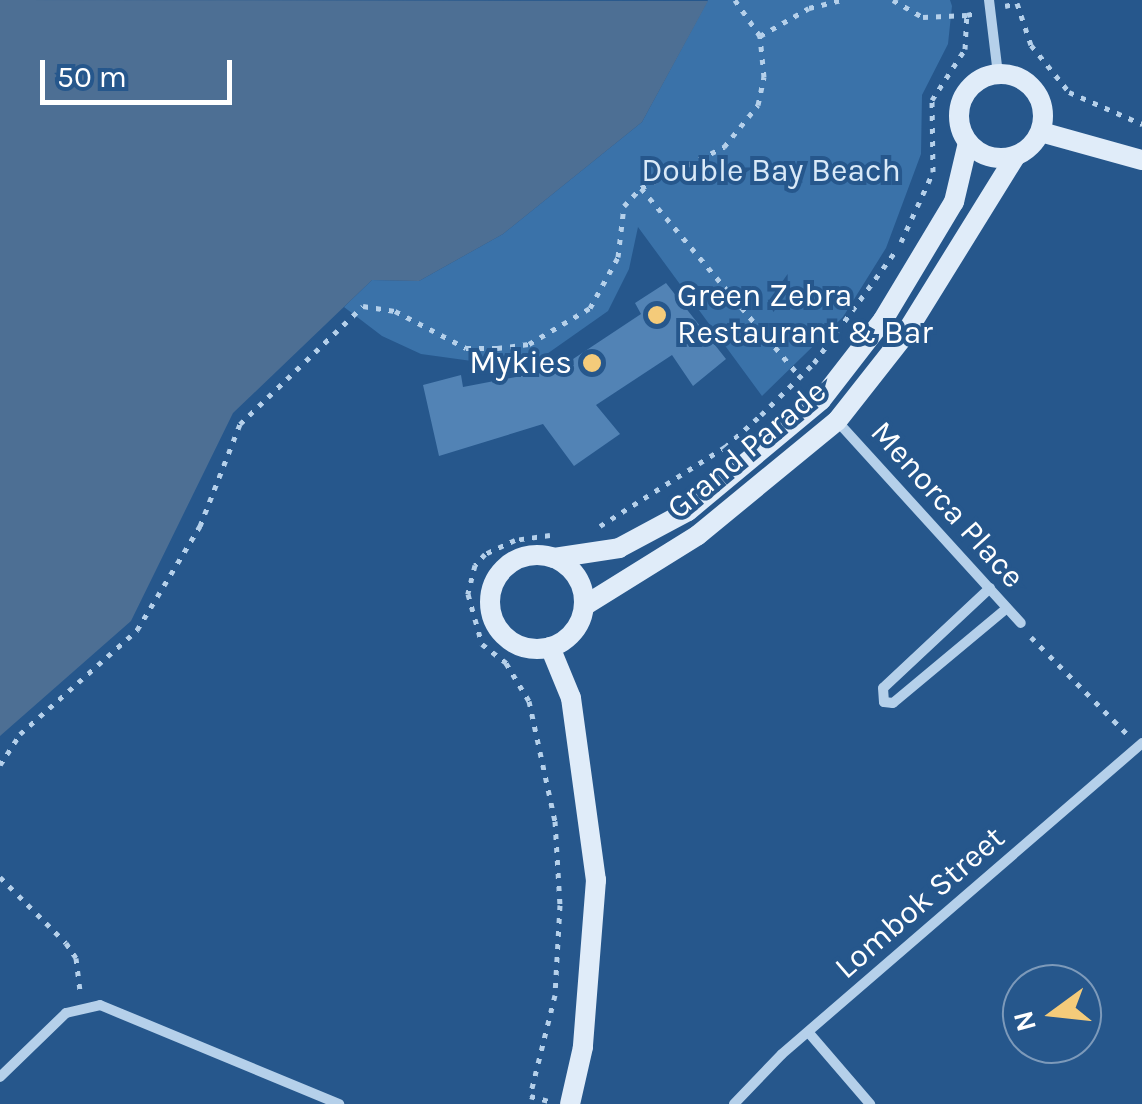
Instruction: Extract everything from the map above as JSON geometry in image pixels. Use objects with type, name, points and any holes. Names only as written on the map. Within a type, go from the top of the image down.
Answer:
[{"type":"street","points":[[989,0],[998,74]]},
{"type":"street","points":[[998,74],[1035,91],[1040,132],[1015,157],[990,158],[968,143],[958,122],[962,100],[976,82],[998,74]]},
{"type":"street","points":[[1040,132],[1142,160]]},
{"type":"street","name":"Grand Parade","points":[[554,558],[619,548],[688,511],[821,400],[883,320],[954,202],[968,143]]},
{"type":"street","name":"Grand Parade","points":[[584,606],[698,534],[837,421],[904,336],[1015,157]]},
{"type":"street","name":"Menorca Place","points":[[837,421],[1021,623]]},
{"type":"street","points":[[538,555],[554,558],[576,577],[584,606],[573,632],[550,648],[518,645],[504,636],[490,608],[497,576],[508,564],[538,555]]},
{"type":"street","points":[[990,588],[883,688],[884,702],[891,704],[1006,608]]},
{"type":"street","points":[[550,648],[572,698],[596,880],[583,1047],[570,1104]]},
{"type":"street","name":"Lombok Street","points":[[734,1104],[1142,744]]},
{"type":"street","points":[[0,1077],[66,1012],[100,1005],[339,1104]]},
{"type":"street","points":[[809,1034],[870,1104]]},
{"type":"path","points":[[0,765],[20,734],[137,630],[200,526],[240,424],[362,306],[394,311],[466,348],[529,344],[590,308],[618,257],[624,206],[641,188],[696,164],[744,127],[758,105],[764,77],[760,36],[735,0]]},
{"type":"path","points":[[760,36],[809,8],[841,0]]},
{"type":"path","points":[[893,0],[923,17],[966,15]]},
{"type":"path","points":[[641,188],[800,378]]},
{"type":"path","points":[[1021,623],[1116,727],[1142,744]]},
{"type":"path","points":[[0,877],[76,958],[81,1006]]},
{"type":"path","points":[[530,1096],[557,1104]]},
{"type":"green space","name":"Double Bay Beach","points":[[708,0],[950,0],[952,6],[948,44],[922,95],[921,154],[886,248],[843,317],[762,396],[638,227],[629,269],[608,311],[544,356],[501,365],[421,354],[382,336],[344,307],[372,280],[419,281],[503,234],[642,122]]},
{"type":"shaded area","points":[[0,0],[708,1],[642,122],[503,234],[419,281],[372,280],[233,413],[131,621],[0,736]]},
{"type":"building","points":[[666,283],[726,359],[693,386],[672,355],[596,405],[620,434],[574,466],[543,424],[439,456],[423,385],[461,375],[463,387],[558,369],[641,314],[635,303]]},
{"type":"place","name":"Green Zebra Restaurant & Bar","points":[[657,315]]},
{"type":"place","name":"Mykies","points":[[592,363]]}]
